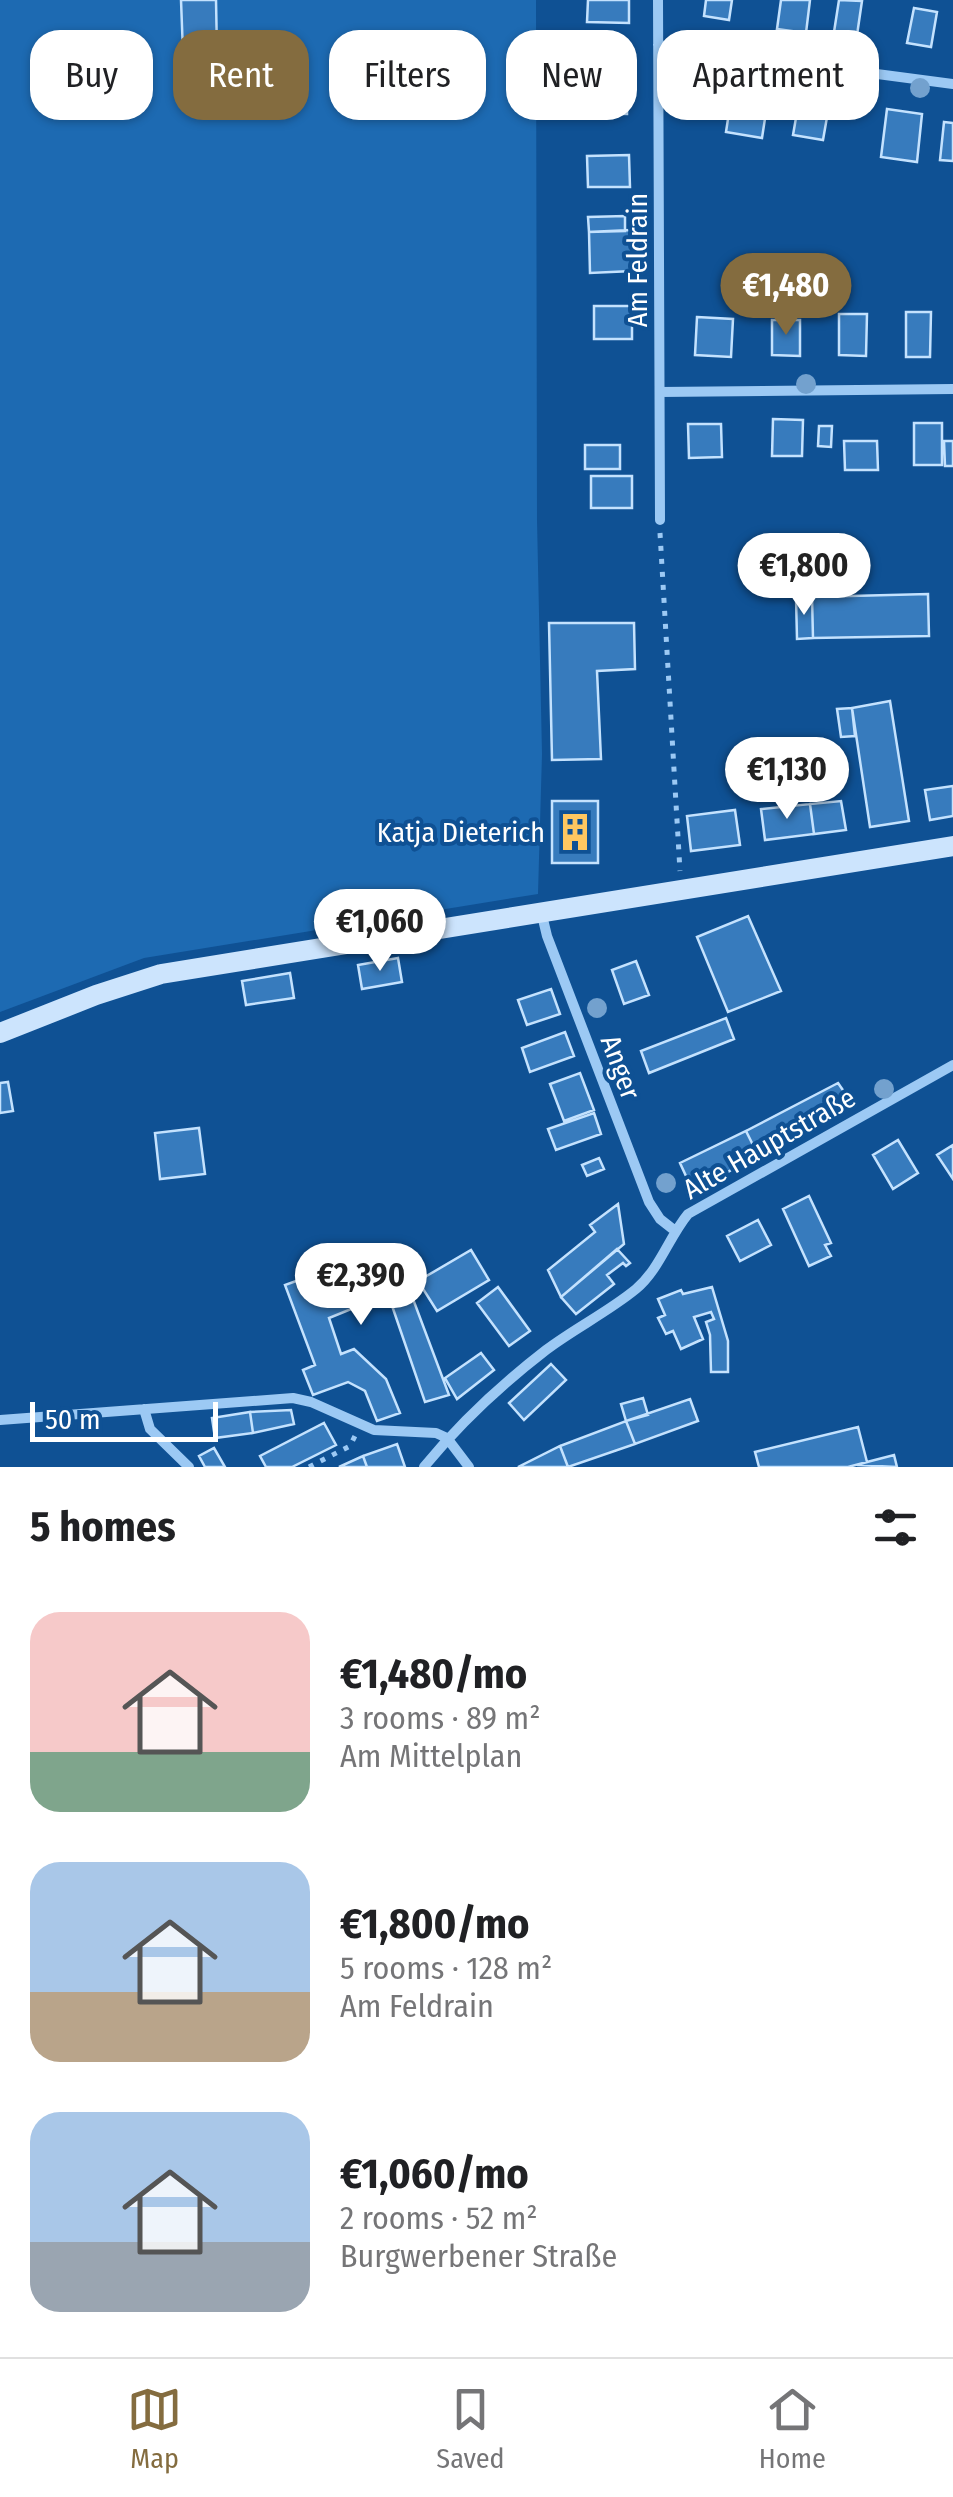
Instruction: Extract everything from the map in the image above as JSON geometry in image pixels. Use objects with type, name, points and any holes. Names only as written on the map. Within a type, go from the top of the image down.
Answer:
[{"type":"main road","points":[[0,1033],[161,974],[953,846]]},
{"type":"street","name":"Am Feldrain","points":[[658,0],[658,30]]},
{"type":"street","points":[[879,74],[953,84]]},
{"type":"street","name":"Am Feldrain","points":[[658,120],[660,520]]},
{"type":"street","points":[[660,392],[953,388]]},
{"type":"street","name":"Anger","points":[[541,911],[633,1163],[652,1208],[674,1230]]},
{"type":"street","name":"Alte Hauptstraße","points":[[424,1467],[447,1438],[548,1349],[637,1288],[652,1272],[674,1230],[688,1214],[953,1064]]},
{"type":"street","points":[[0,1420],[293,1398],[384,1432],[436,1433],[447,1438],[469,1467]]},
{"type":"street","points":[[144,1409],[150,1428],[188,1467]]},
{"type":"path","points":[[660,520],[682,890]]},
{"type":"path","points":[[309,1467],[350,1446],[360,1425]]},
{"type":"shaded area","points":[[0,0],[536,0],[536,30],[506,30],[506,120],[536,120],[542,754],[538,894],[144,958],[0,1012]]},
{"type":"building","points":[[181,0],[216,0],[217,30],[182,30]]},
{"type":"building","points":[[588,0],[629,0],[629,23],[587,22]]},
{"type":"building","points":[[706,0],[732,0],[729,20],[704,16]]},
{"type":"building","points":[[781,0],[810,0],[806,30],[777,29]]},
{"type":"building","points":[[839,0],[862,1],[858,30],[834,30]]},
{"type":"building","points":[[914,8],[937,12],[931,47],[907,43]]},
{"type":"building","points":[[887,109],[922,114],[917,162],[881,157]]},
{"type":"building","points":[[728,120],[765,120],[762,138],[726,132]]},
{"type":"building","points":[[796,120],[826,120],[823,140],[793,135]]},
{"type":"building","points":[[944,122],[953,123],[953,161],[940,160]]},
{"type":"building","points":[[629,155],[630,187],[588,187],[587,156]]},
{"type":"building","points":[[625,216],[625,231],[589,232],[588,217]]},
{"type":"building","points":[[630,230],[632,271],[590,273],[589,232]]},
{"type":"building","points":[[594,306],[632,306],[632,339],[594,339]]},
{"type":"building","points":[[906,312],[931,312],[930,357],[906,357]]},
{"type":"building","points":[[839,314],[867,314],[866,356],[839,355]]},
{"type":"building","points":[[697,317],[733,319],[731,357],[695,355]]},
{"type":"building","points":[[772,320],[800,320],[800,356],[772,355]]},
{"type":"building","points":[[773,419],[803,420],[802,456],[772,456]]},
{"type":"building","points":[[914,423],[942,423],[942,465],[914,465]]},
{"type":"building","points":[[688,424],[721,424],[722,457],[689,458]]},
{"type":"building","points":[[819,426],[832,426],[831,447],[818,446]]},
{"type":"building","points":[[844,441],[877,441],[878,470],[845,470]]},
{"type":"building","points":[[944,441],[953,441],[953,466],[945,466]]},
{"type":"building","points":[[585,445],[620,445],[620,469],[585,469]]},
{"type":"building","points":[[591,476],[632,476],[632,508],[591,508]]},
{"type":"building","points":[[928,594],[929,636],[813,638],[812,597]]},
{"type":"building","points":[[796,597],[812,597],[813,638],[797,639]]},
{"type":"building","points":[[549,623],[634,623],[635,669],[597,671],[601,759],[552,760]]},
{"type":"building","points":[[890,701],[909,821],[870,827],[852,708]]},
{"type":"building","points":[[852,708],[855,736],[841,737],[837,709]]},
{"type":"building","points":[[953,786],[953,816],[930,820],[925,790]]},
{"type":"building","name":"Katja Dieterich","points":[[552,801],[598,801],[598,863],[552,863]]},
{"type":"building","points":[[841,801],[846,830],[814,834],[810,804]]},
{"type":"building","points":[[810,804],[814,834],[765,840],[761,809]]},
{"type":"building","points":[[735,810],[740,845],[691,851],[687,816]]},
{"type":"building","points":[[748,916],[781,991],[728,1012],[697,937]]},
{"type":"building","points":[[398,958],[402,982],[362,989],[358,965]]},
{"type":"building","points":[[636,961],[649,995],[624,1004],[612,970]]},
{"type":"building","points":[[290,973],[294,998],[246,1005],[242,981]]},
{"type":"building","points":[[551,989],[560,1014],[527,1025],[518,1000]]},
{"type":"building","points":[[726,1018],[734,1039],[649,1073],[641,1051]]},
{"type":"building","points":[[565,1032],[574,1056],[530,1072],[522,1048]]},
{"type":"building","points":[[580,1073],[594,1110],[564,1121],[550,1084]]},
{"type":"building","points":[[8,1082],[13,1111],[0,1113],[0,1083]]},
{"type":"building","points":[[838,1083],[854,1106],[759,1157],[746,1131]]},
{"type":"building","points":[[594,1113],[601,1134],[556,1150],[548,1129]]},
{"type":"building","points":[[199,1128],[205,1174],[160,1179],[155,1133]]},
{"type":"building","points":[[746,1131],[759,1157],[692,1189],[680,1163]]},
{"type":"building","points":[[898,1140],[918,1173],[893,1189],[873,1155]]},
{"type":"building","points":[[953,1145],[953,1179],[937,1155]]},
{"type":"building","points":[[599,1158],[604,1169],[587,1176],[582,1165]]},
{"type":"building","points":[[809,1196],[831,1243],[825,1245],[831,1256],[809,1266],[783,1209]]},
{"type":"building","points":[[618,1204],[624,1244],[561,1297],[548,1270],[595,1232],[590,1225]]},
{"type":"building","points":[[758,1220],[771,1245],[740,1261],[727,1236]]},
{"type":"building","points":[[617,1249],[630,1263],[623,1263],[607,1275],[614,1284],[576,1314],[561,1297]]},
{"type":"building","points":[[471,1250],[489,1280],[437,1311],[418,1281]]},
{"type":"building","points":[[349,1251],[356,1267],[395,1251],[449,1395],[425,1402],[388,1294],[329,1318],[341,1354],[354,1349],[386,1379],[400,1413],[377,1421],[365,1391],[348,1382],[313,1395],[303,1370],[315,1365],[285,1285],[310,1276],[306,1268]]},
{"type":"building","points":[[498,1287],[530,1331],[509,1346],[477,1303]]},
{"type":"building","points":[[712,1287],[728,1341],[728,1372],[711,1372],[706,1322],[714,1319],[711,1312],[694,1317],[703,1339],[681,1349],[673,1331],[666,1334],[658,1318],[665,1315],[658,1299],[681,1290],[683,1294]]},
{"type":"building","points":[[481,1353],[494,1370],[457,1399],[445,1378]]},
{"type":"building","points":[[551,1364],[566,1380],[524,1420],[509,1403]]},
{"type":"building","points":[[643,1398],[648,1415],[626,1421],[621,1404]]},
{"type":"building","points":[[690,1399],[698,1421],[635,1444],[626,1421]]},
{"type":"building","points":[[291,1410],[294,1424],[253,1433],[250,1412]]},
{"type":"building","points":[[250,1412],[253,1433],[215,1438],[212,1418]]},
{"type":"building","points":[[626,1421],[635,1444],[568,1467],[560,1446]]},
{"type":"building","points":[[324,1423],[336,1445],[292,1467],[266,1467],[260,1456]]},
{"type":"building","points":[[858,1427],[867,1462],[848,1467],[759,1467],[755,1452]]},
{"type":"building","points":[[397,1444],[405,1467],[367,1467],[363,1456]]},
{"type":"building","points":[[560,1446],[568,1467],[518,1467]]},
{"type":"building","points":[[214,1448],[225,1467],[205,1467],[199,1456]]},
{"type":"building","points":[[894,1455],[897,1467],[857,1465],[867,1462]]},
{"type":"building","points":[[363,1456],[367,1467],[339,1467]]},
{"type":"place","name":"Katja Dieterich","points":[[575,832]]}]
